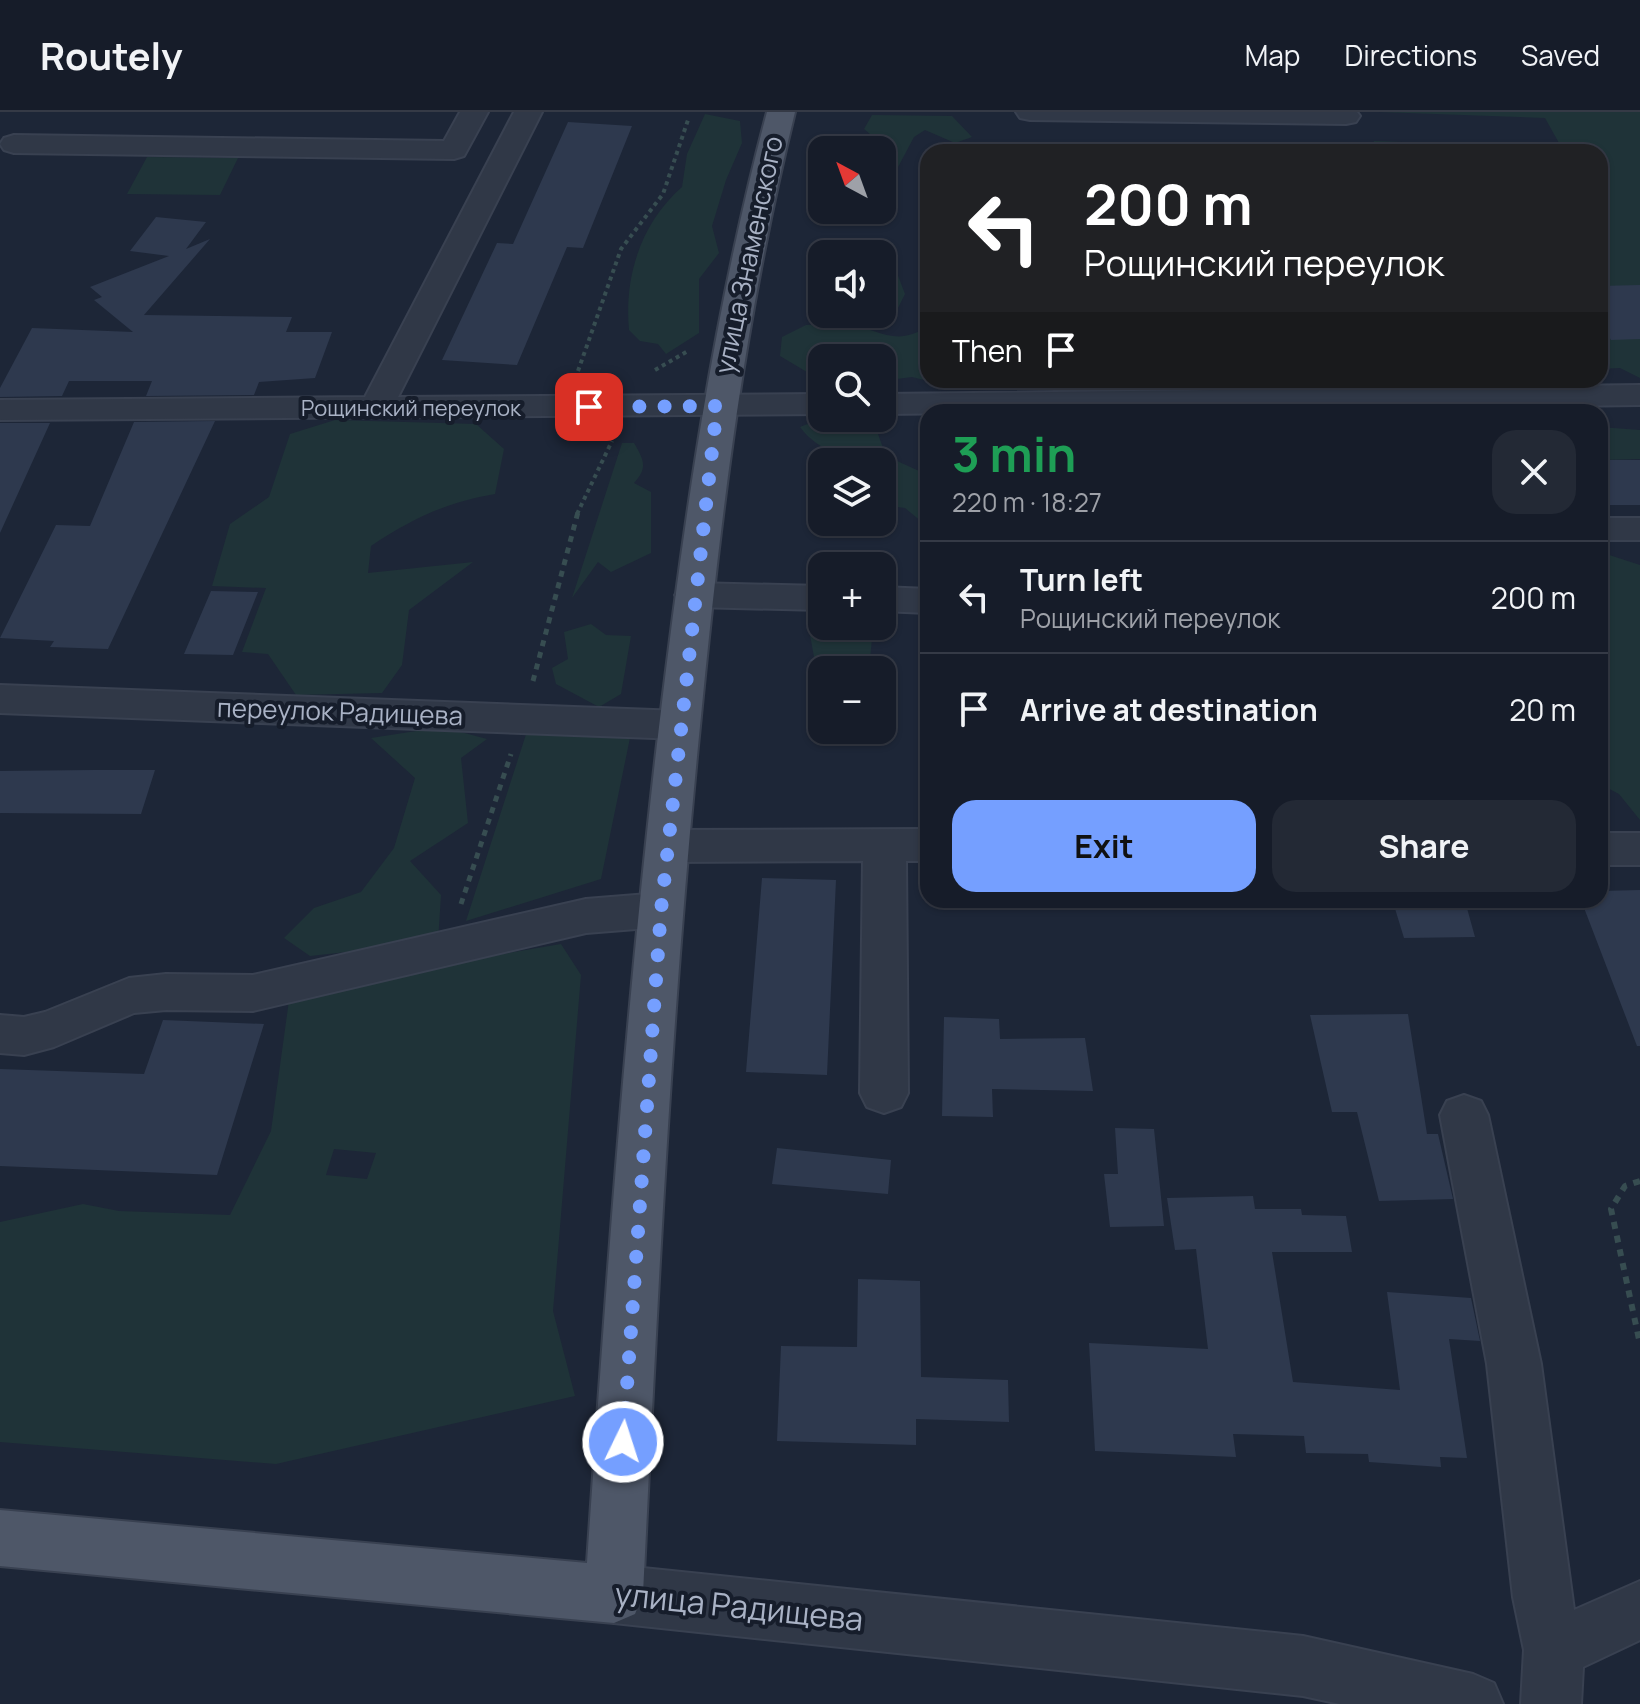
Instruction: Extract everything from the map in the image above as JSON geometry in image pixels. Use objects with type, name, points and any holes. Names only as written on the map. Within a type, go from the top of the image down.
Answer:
[{"type":"main road","name":"улица Знаменского","points":[[614,1594],[661,910],[694,595],[717,406],[736,298],[781,112]]},
{"type":"main road","name":"улица Радищева","points":[[0,1538],[614,1594]]},
{"type":"street","points":[[11,149],[454,150],[474,112]]},
{"type":"street","points":[[376,408],[528,112]]},
{"type":"street","points":[[1030,112],[1347,122]]},
{"type":"street","points":[[896,404],[1355,388],[1428,404],[1640,395]]},
{"type":"street","name":"Рощинский переулок","points":[[0,410],[808,404]]},
{"type":"street","points":[[1608,529],[1640,529]]},
{"type":"street","points":[[694,595],[808,598]]},
{"type":"street","points":[[896,600],[920,601]]},
{"type":"street","name":"переулок Радищева","points":[[0,699],[680,725]]},
{"type":"street","points":[[667,846],[906,845],[884,1093]]},
{"type":"street","points":[[1608,849],[1640,849]]},
{"type":"street","points":[[0,1034],[24,1036],[54,1028],[129,996],[166,992],[253,993],[586,916],[661,910]]},
{"type":"street","points":[[1464,1115],[1514,1364],[1552,1677]]},
{"type":"street","name":"улица Радищева","points":[[614,1594],[1303,1666],[1473,1704]]},
{"type":"street","points":[[1552,1677],[1640,1610]]},
{"type":"path","points":[[576,376],[621,249],[663,194],[689,117]]},
{"type":"path","points":[[531,688],[576,515],[616,432]]},
{"type":"path","points":[[461,947],[457,914],[515,745]]},
{"type":"path","points":[[1640,1181],[1633,1181],[1617,1192],[1611,1209],[1640,1344]]},
{"type":"green space","points":[[1379,112],[1640,112],[1640,378],[1620,368],[1608,369],[1608,144],[1560,144],[1545,118]]},
{"type":"green space","points":[[705,114],[740,121],[742,143],[726,180],[712,226],[719,253],[699,279],[699,333],[666,354],[658,344],[640,341],[629,330],[629,290],[638,252],[646,234],[668,201],[682,187],[687,154]]},
{"type":"green space","points":[[872,115],[952,116],[972,137],[955,143],[925,130],[914,137],[897,169],[896,136],[872,136],[864,129]]},
{"type":"green space","points":[[1374,141],[1459,144],[1373,144]]},
{"type":"green space","points":[[147,157],[238,158],[220,195],[127,194]]},
{"type":"green space","points":[[896,273],[905,294],[896,312]]},
{"type":"green space","points":[[808,325],[808,328],[863,328],[898,336],[920,330],[920,379],[896,379],[896,344],[808,344],[808,373],[780,356],[782,337]]},
{"type":"green space","points":[[335,420],[476,424],[504,449],[495,494],[430,513],[371,546],[368,573],[473,562],[409,610],[402,665],[382,693],[296,695],[268,654],[242,652],[266,588],[212,586],[230,524],[269,497],[290,434]]},
{"type":"green space","points":[[808,424],[808,432],[876,432],[883,448],[824,448],[800,427]]},
{"type":"green space","points":[[1608,428],[1640,430],[1640,459],[1608,460]]},
{"type":"green space","points":[[622,443],[634,443],[643,468],[634,483],[651,492],[651,553],[611,572],[598,562],[572,598]]},
{"type":"green space","points":[[896,461],[920,471],[920,520],[905,508],[896,507]]},
{"type":"green space","points":[[1608,555],[1640,565],[1640,820],[1619,794],[1608,788]]},
{"type":"green space","points":[[591,624],[606,635],[631,636],[621,694],[599,707],[556,684],[552,668],[568,659],[564,632]]},
{"type":"green space","points":[[811,640],[872,640],[870,656],[814,656]]},
{"type":"green space","points":[[529,725],[631,733],[601,879],[466,921]]},
{"type":"green space","points":[[442,727],[487,739],[461,758],[468,823],[410,861],[441,895],[438,942],[310,956],[284,938],[314,908],[361,892],[394,848],[415,778],[371,738]]},
{"type":"green space","points":[[561,944],[581,975],[553,1311],[575,1396],[276,1464],[0,1442],[0,1222],[83,1204],[119,1211],[230,1215],[271,1131],[290,993],[387,980],[437,965]],"holes":[[[334,1149],[376,1153],[367,1179],[326,1175]]]},
{"type":"building","points":[[568,122],[632,126],[583,248],[567,247],[517,365],[442,360],[497,243],[513,244]]},
{"type":"building","points":[[156,217],[206,222],[186,249],[210,239],[144,315],[292,317],[286,332],[332,332],[315,378],[259,382],[254,395],[146,396],[152,381],[69,381],[62,396],[0,397],[0,388],[32,328],[133,332],[94,300],[102,297],[90,287],[169,256],[130,251]]},
{"type":"building","points":[[1640,285],[1640,339],[1611,340],[1608,335],[1608,286]]},
{"type":"building","points":[[215,421],[108,649],[50,647],[54,641],[0,638],[56,525],[90,526],[134,422]]},
{"type":"building","points":[[0,423],[50,423],[0,533]]},
{"type":"building","points":[[1608,460],[1640,460],[1640,505],[1608,505]]},
{"type":"building","points":[[211,591],[258,592],[233,655],[184,654]]},
{"type":"building","points":[[155,770],[141,814],[0,813],[0,771]]},
{"type":"building","points":[[762,878],[836,880],[827,1075],[746,1072]]},
{"type":"building","points":[[1640,890],[1640,1046],[1637,1046],[1584,908],[1608,908],[1608,891]]},
{"type":"building","points":[[1395,908],[1467,908],[1475,937],[1404,938]]},
{"type":"building","points":[[1408,1014],[1427,1134],[1438,1134],[1453,1199],[1379,1201],[1357,1112],[1332,1112],[1310,1015]]},
{"type":"building","points":[[944,1017],[999,1019],[1000,1039],[1085,1038],[1093,1091],[992,1089],[993,1117],[942,1116]]},
{"type":"building","points":[[163,1020],[264,1024],[217,1175],[0,1166],[0,1069],[144,1074]]},
{"type":"building","points":[[1115,1128],[1154,1129],[1164,1226],[1110,1227],[1104,1174],[1118,1174]]},
{"type":"building","points":[[777,1148],[891,1160],[888,1194],[772,1184]]},
{"type":"building","points":[[1253,1196],[1255,1209],[1301,1209],[1302,1215],[1346,1216],[1352,1252],[1272,1252],[1293,1382],[1400,1390],[1387,1292],[1471,1298],[1480,1341],[1449,1339],[1467,1458],[1440,1457],[1441,1467],[1369,1462],[1368,1454],[1306,1453],[1304,1436],[1233,1434],[1236,1457],[1095,1451],[1089,1343],[1208,1349],[1196,1249],[1175,1250],[1167,1198]]},
{"type":"building","points":[[858,1279],[920,1281],[921,1377],[1008,1380],[1009,1422],[916,1419],[916,1445],[777,1441],[781,1346],[857,1347]]},
{"type":"route","points":[[589,407],[717,406],[682,699],[661,910],[623,1442]]}]
